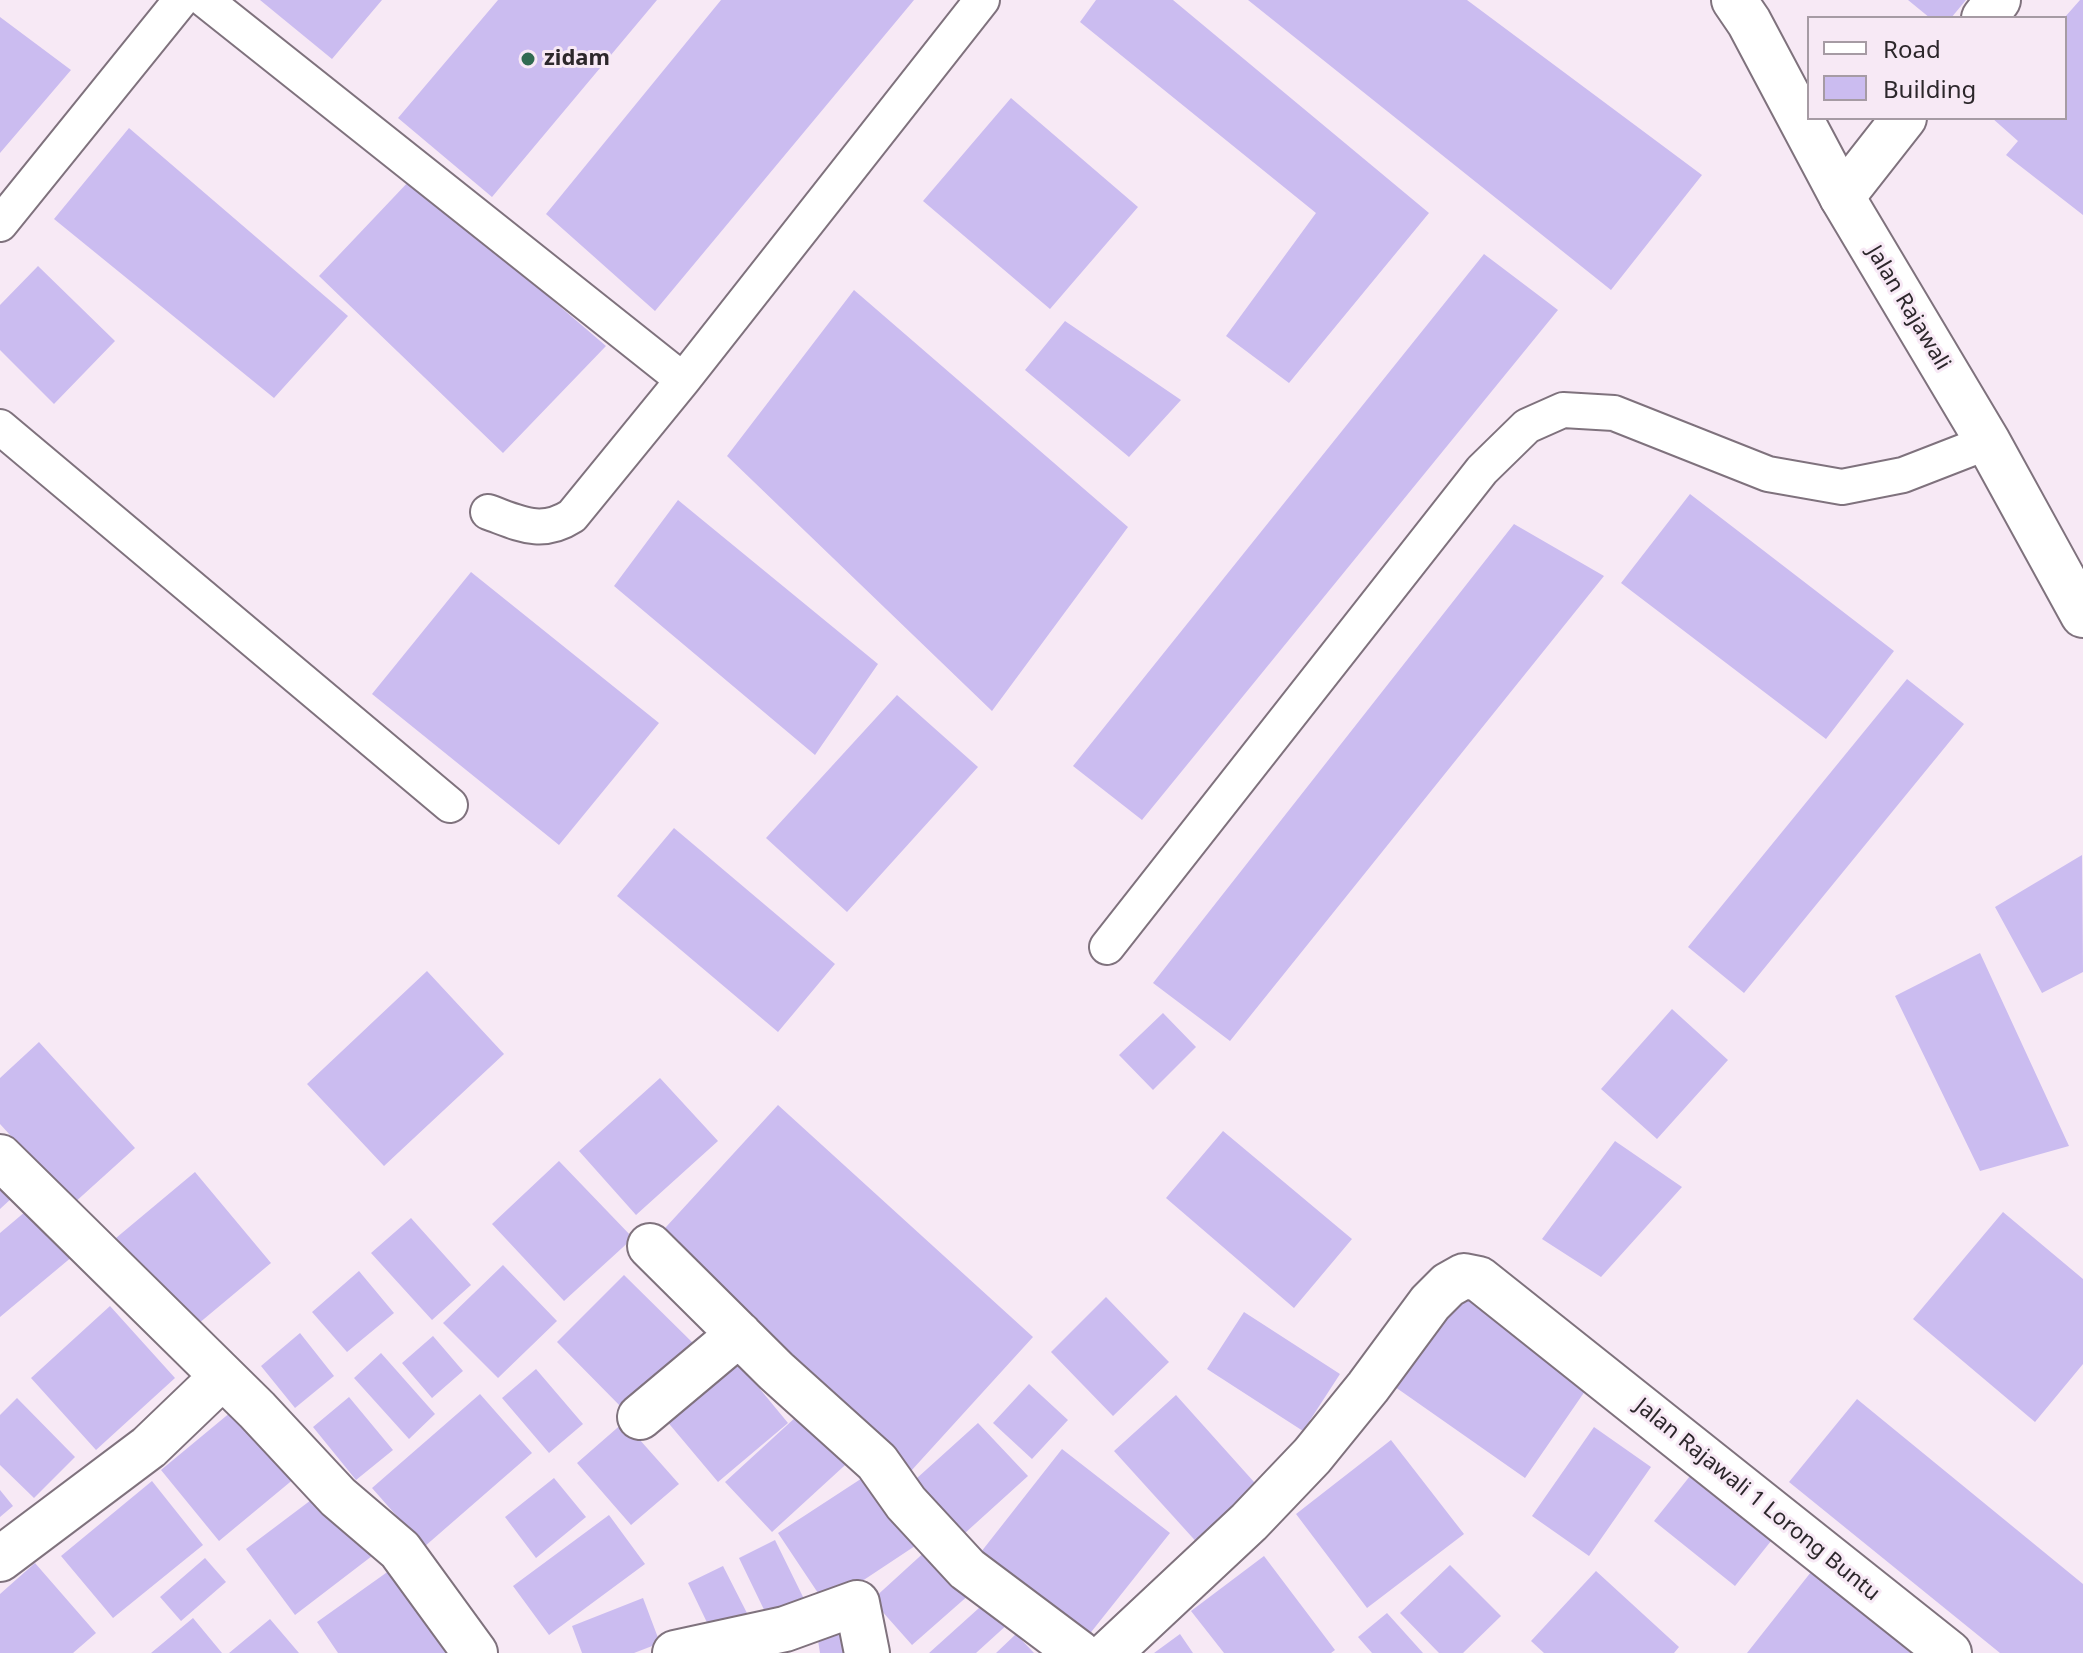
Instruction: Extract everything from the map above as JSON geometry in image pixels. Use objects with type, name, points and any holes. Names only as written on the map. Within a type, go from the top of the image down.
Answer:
[{"type":"street","name":"Jalan Rajawali","points":[[1734,0],[1749,22],[1842,197],[1988,442],[2083,615]]},
{"type":"street","points":[[1986,16],[1998,0]]},
{"type":"street","points":[[1842,197],[1902,120]]},
{"type":"street","points":[[0,1157],[257,1410],[338,1497],[400,1550],[475,1653]]},
{"type":"street","points":[[650,1246],[776,1371],[877,1462],[906,1503],[967,1569],[1079,1653]]},
{"type":"street","name":"Jalan Rajawali 1 Lorong Buntu","points":[[1109,1653],[1249,1522],[1312,1456],[1430,1303],[1448,1285],[1464,1276],[1479,1279],[1949,1653]]},
{"type":"street","points":[[640,1417],[739,1334]]},
{"type":"street","points":[[0,1559],[149,1447],[222,1377]]},
{"type":"street","points":[[675,1653],[785,1629],[857,1603],[867,1653]]},
{"type":"lane","points":[[0,224],[181,0]]},
{"type":"lane","points":[[205,0],[683,380]]},
{"type":"lane","points":[[488,512],[542,528],[560,524],[572,516],[982,0]]},
{"type":"lane","points":[[1107,947],[1482,470],[1527,426],[1563,410],[1614,413],[1768,474],[1842,487],[1903,475],[1988,442]]},
{"type":"lane","points":[[0,427],[450,805]]},
{"type":"building","points":[[260,0],[382,0],[332,59]]},
{"type":"building","name":"zidam","points":[[498,0],[657,0],[492,197],[398,118]]},
{"type":"building","points":[[721,0],[914,0],[655,311],[546,214]]},
{"type":"building","points":[[1096,0],[1173,0],[1429,213],[1289,383],[1226,336],[1316,213],[1080,22]]},
{"type":"building","points":[[1248,0],[1467,0],[1702,175],[1611,290]]},
{"type":"building","points":[[1908,0],[1966,0],[1953,16],[1928,16]]},
{"type":"building","points":[[2083,0],[2083,215],[2006,155],[2018,141],[1994,120],[2067,120],[2066,16]]},
{"type":"building","points":[[0,17],[71,70],[0,153]]},
{"type":"building","points":[[1011,98],[1138,207],[1050,309],[923,201]]},
{"type":"building","points":[[129,128],[348,316],[274,398],[54,219]]},
{"type":"building","points":[[411,179],[606,346],[503,453],[319,276]]},
{"type":"building","points":[[1484,254],[1558,310],[1142,820],[1073,766]]},
{"type":"building","points":[[38,266],[115,341],[54,404],[0,350],[0,305]]},
{"type":"building","points":[[854,290],[1128,527],[992,711],[727,456]]},
{"type":"building","points":[[1065,321],[1181,400],[1129,457],[1025,370]]},
{"type":"building","points":[[1690,494],[1894,651],[1826,739],[1621,583]]},
{"type":"building","points":[[678,500],[878,664],[815,755],[614,586]]},
{"type":"building","points":[[1514,524],[1604,576],[1230,1041],[1153,983]]},
{"type":"building","points":[[471,572],[659,723],[559,845],[372,694]]},
{"type":"building","points":[[1907,679],[1964,724],[1744,993],[1688,947]]},
{"type":"building","points":[[897,695],[978,767],[847,912],[766,838]]},
{"type":"building","points":[[674,828],[835,964],[778,1032],[617,896]]},
{"type":"building","points":[[2082,855],[2083,972],[2042,993],[1995,907]]},
{"type":"building","points":[[1980,953],[2069,1146],[1980,1171],[1895,996]]},
{"type":"building","points":[[427,971],[504,1054],[384,1166],[307,1084]]},
{"type":"building","points":[[1672,1009],[1728,1060],[1657,1139],[1601,1089]]},
{"type":"building","points":[[1163,1013],[1196,1047],[1153,1090],[1119,1055]]},
{"type":"building","points":[[39,1042],[135,1148],[73,1204],[0,1124],[0,1078]]},
{"type":"building","points":[[660,1078],[718,1141],[636,1215],[579,1151]]},
{"type":"building","points":[[778,1105],[1033,1337],[911,1471],[655,1239]]},
{"type":"building","points":[[1223,1131],[1352,1239],[1294,1308],[1166,1198]]},
{"type":"building","points":[[1615,1141],[1682,1187],[1601,1277],[1542,1239]]},
{"type":"building","points":[[559,1161],[633,1238],[564,1301],[492,1224]]},
{"type":"building","points":[[195,1172],[271,1263],[192,1329],[116,1238]]},
{"type":"building","points":[[0,1183],[13,1197],[0,1209]]},
{"type":"building","points":[[32,1206],[73,1256],[0,1317],[0,1233]]},
{"type":"building","points":[[2003,1212],[2083,1279],[2083,1364],[2035,1422],[1913,1319]]},
{"type":"building","points":[[411,1218],[471,1285],[432,1320],[371,1253]]},
{"type":"building","points":[[503,1265],[557,1321],[498,1378],[443,1323]]},
{"type":"building","points":[[359,1271],[394,1313],[347,1352],[312,1312]]},
{"type":"building","points":[[624,1275],[696,1346],[628,1414],[557,1342]]},
{"type":"building","points":[[1456,1286],[1592,1381],[1525,1478],[1388,1382]]},
{"type":"building","points":[[1106,1297],[1169,1362],[1113,1416],[1051,1352]]},
{"type":"building","points":[[110,1306],[175,1378],[96,1450],[31,1378]]},
{"type":"building","points":[[1244,1312],[1340,1374],[1303,1431],[1207,1369]]},
{"type":"building","points":[[300,1333],[334,1376],[295,1408],[261,1366]]},
{"type":"building","points":[[433,1336],[463,1371],[432,1398],[402,1363]]},
{"type":"building","points":[[381,1353],[435,1414],[409,1439],[354,1378]]},
{"type":"building","points":[[731,1354],[788,1423],[718,1482],[660,1413]]},
{"type":"building","points":[[536,1369],[583,1424],[549,1453],[502,1398]]},
{"type":"building","points":[[1029,1384],[1068,1420],[1032,1459],[993,1423]]},
{"type":"building","points":[[480,1394],[532,1453],[424,1547],[372,1488]]},
{"type":"building","points":[[1176,1395],[1263,1492],[1201,1547],[1114,1451]]},
{"type":"building","points":[[349,1397],[393,1450],[356,1480],[313,1427]]},
{"type":"building","points":[[17,1398],[75,1457],[34,1498],[0,1465],[0,1415]]},
{"type":"building","points":[[1857,1399],[2083,1584],[2083,1653],[2000,1653],[1789,1482]]},
{"type":"building","points":[[243,1402],[301,1473],[219,1541],[161,1470]]},
{"type":"building","points":[[809,1405],[855,1456],[772,1532],[725,1482]]},
{"type":"building","points":[[624,1422],[679,1484],[631,1525],[577,1463]]},
{"type":"building","points":[[978,1423],[1028,1476],[954,1543],[906,1488]]},
{"type":"building","points":[[1594,1427],[1651,1467],[1589,1556],[1532,1516]]},
{"type":"building","points":[[1391,1440],[1464,1534],[1367,1608],[1296,1514]]},
{"type":"building","points":[[1062,1449],[1170,1533],[1088,1636],[981,1552]]},
{"type":"building","points":[[1698,1466],[1779,1531],[1735,1586],[1654,1521]]},
{"type":"building","points":[[873,1471],[921,1542],[826,1605],[778,1533]]},
{"type":"building","points":[[554,1478],[586,1517],[536,1558],[505,1517]]},
{"type":"building","points":[[152,1481],[203,1545],[113,1618],[61,1556]]},
{"type":"building","points":[[0,1490],[13,1506],[0,1517]]},
{"type":"building","points":[[323,1491],[372,1556],[295,1615],[246,1549]]},
{"type":"building","points":[[609,1515],[645,1564],[549,1635],[513,1586]]},
{"type":"building","points":[[775,1540],[806,1603],[769,1620],[739,1558]]},
{"type":"building","points":[[929,1548],[970,1594],[912,1645],[872,1600]]},
{"type":"building","points":[[1264,1556],[1335,1650],[1331,1653],[1224,1653],[1191,1611]]},
{"type":"building","points":[[205,1558],[226,1582],[181,1621],[160,1597]]},
{"type":"building","points":[[35,1563],[96,1633],[73,1653],[0,1653],[0,1594]]},
{"type":"building","points":[[1450,1565],[1501,1616],[1463,1653],[1439,1653],[1400,1613]]},
{"type":"building","points":[[723,1566],[750,1619],[714,1637],[688,1583]]},
{"type":"building","points":[[393,1568],[452,1653],[338,1653],[317,1622]]},
{"type":"building","points":[[1596,1571],[1679,1647],[1674,1653],[1544,1653],[1531,1641]]},
{"type":"building","points":[[1811,1572],[1913,1653],[1747,1653]]},
{"type":"building","points":[[643,1598],[660,1643],[634,1653],[582,1653],[572,1626]]},
{"type":"building","points":[[989,1599],[1009,1623],[976,1653],[929,1653]]},
{"type":"building","points":[[1387,1613],[1423,1653],[1372,1653],[1358,1637]]},
{"type":"building","points":[[193,1618],[222,1653],[151,1653]]},
{"type":"building","points":[[270,1619],[299,1653],[229,1653]]},
{"type":"building","points":[[853,1623],[858,1653],[820,1653],[816,1628]]},
{"type":"building","points":[[1016,1634],[1034,1653],[996,1653]]},
{"type":"building","points":[[1180,1634],[1193,1653],[1154,1653]]},
{"type":"place","name":"zidam","points":[[528,59]]}]
